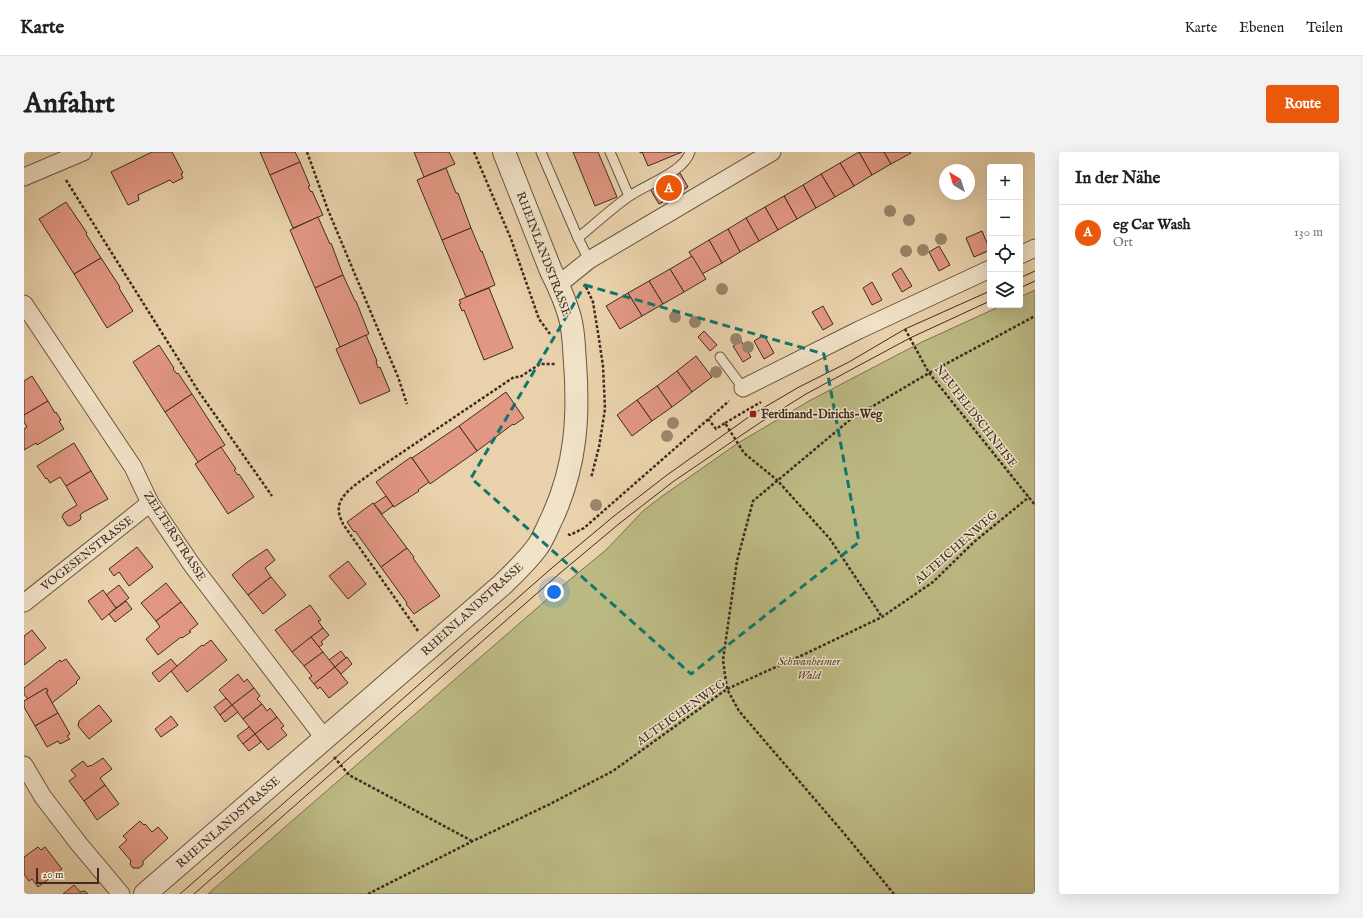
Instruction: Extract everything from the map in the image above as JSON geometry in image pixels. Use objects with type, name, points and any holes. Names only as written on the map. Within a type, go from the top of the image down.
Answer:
[{"type":"street","points":[[24,177],[83,152]]},
{"type":"street","name":"RHEINLANDSTRASSE","points":[[145,894],[329,747],[429,647],[503,584],[525,563],[549,526],[561,499],[572,462],[576,437],[577,398],[572,327],[558,285],[551,271],[504,152]]},
{"type":"street","points":[[558,285],[589,260],[772,152]]},
{"type":"street","points":[[1023,254],[1035,248]]},
{"type":"street","points":[[743,388],[859,330],[987,270]]},
{"type":"street","name":"ZELTERSTRASSE","points":[[24,304],[133,467],[150,503],[192,565],[329,747]]},
{"type":"street","name":"VOGESENSTRASSE","points":[[24,603],[150,503]]},
{"type":"street","points":[[24,765],[48,803],[79,844],[121,894]]},
{"type":"lane","points":[[541,152],[589,260]]},
{"type":"lane","points":[[610,152],[629,196]]},
{"type":"lane","points":[[578,238],[629,196],[675,170],[688,158],[690,152]]},
{"type":"lane","points":[[720,357],[743,388]]},
{"type":"path","points":[[307,152],[328,210],[398,377],[407,404]]},
{"type":"path","points":[[474,152],[511,239],[539,319],[552,336]]},
{"type":"path","points":[[56,164],[199,392],[272,496]]},
{"type":"path","name":"NEUFELDSCHNEISE","points":[[896,314],[929,373],[1035,505]]},
{"type":"path","points":[[894,894],[739,711],[727,689],[723,660],[737,562],[753,501],[777,480],[851,419],[929,373],[1035,316]]},
{"type":"path","points":[[429,647],[343,524],[338,511],[341,501],[348,491],[370,474],[514,377],[520,377],[540,364],[575,364]]},
{"type":"path","points":[[549,526],[570,535],[584,528],[743,388]]},
{"type":"path","points":[[708,419],[716,429],[746,412]]},
{"type":"path","points":[[726,423],[744,453],[777,480],[830,539],[882,617]]},
{"type":"path","points":[[736,449],[740,447]]},
{"type":"path","name":"ALTEICHENWEG","points":[[368,894],[550,804],[613,771],[727,689],[882,617],[933,582],[974,542],[1029,497]]},
{"type":"path","points":[[329,747],[349,775],[473,841]]},
{"type":"highlighted area","points":[[585,285],[824,354],[859,542],[691,674],[471,478]]},
{"type":"green space","name":"Schwanheimer Wald","points":[[1035,290],[1035,894],[208,894],[567,582],[606,550],[644,510],[661,497],[738,443],[809,401],[922,342],[996,308],[1023,308],[1023,296]]},
{"type":"building","points":[[152,152],[172,152],[183,173],[181,174],[183,178],[173,183],[170,180],[138,195],[139,200],[128,205],[111,172]]},
{"type":"building","points":[[260,152],[295,152],[300,162],[270,175]]},
{"type":"building","points":[[414,152],[449,152],[455,164],[424,177]]},
{"type":"building","points":[[573,152],[598,152],[617,197],[595,206]]},
{"type":"building","points":[[642,152],[682,152],[648,166]]},
{"type":"building","points":[[859,152],[884,152],[891,164],[872,175]]},
{"type":"building","points":[[859,152],[872,175],[854,186],[840,163]]},
{"type":"building","points":[[884,152],[910,152],[911,153],[891,164]]},
{"type":"building","points":[[300,162],[310,186],[308,187],[311,192],[312,191],[323,215],[293,228],[270,175]]},
{"type":"building","points":[[840,163],[854,186],[835,197],[821,174]]},
{"type":"building","points":[[446,168],[456,193],[458,193],[471,228],[442,240],[417,180]]},
{"type":"building","points":[[680,173],[688,187],[659,204],[650,189]]},
{"type":"building","points":[[821,174],[835,197],[816,208],[803,185]]},
{"type":"building","points":[[803,185],[816,208],[797,219],[784,196]]},
{"type":"building","points":[[784,196],[797,219],[778,230],[765,207]]},
{"type":"building","points":[[66,202],[87,233],[86,234],[101,258],[74,274],[39,219]]},
{"type":"building","points":[[765,207],[778,230],[759,241],[746,218]]},
{"type":"building","points":[[318,217],[330,244],[331,243],[343,275],[315,288],[290,230]]},
{"type":"building","points":[[746,218],[759,241],[740,252],[728,229]]},
{"type":"building","points":[[471,228],[481,252],[482,251],[495,285],[466,297],[442,240]]},
{"type":"building","points":[[728,229],[740,252],[722,263],[709,240]]},
{"type":"building","points":[[982,231],[987,243],[987,251],[974,257],[966,238]]},
{"type":"building","points":[[709,240],[722,263],[702,274],[689,252]]},
{"type":"building","points":[[939,246],[950,265],[939,271],[929,252]]},
{"type":"building","points":[[692,256],[706,279],[684,292],[670,269]]},
{"type":"building","points":[[101,258],[120,287],[119,288],[133,311],[107,328],[74,274]]},
{"type":"building","points":[[901,268],[912,286],[902,292],[892,274]]},
{"type":"building","points":[[670,269],[684,292],[663,304],[649,281]]},
{"type":"building","points":[[343,275],[356,301],[369,334],[340,347],[315,288]]},
{"type":"building","points":[[649,281],[663,304],[642,316],[628,293]]},
{"type":"building","points":[[872,282],[882,300],[872,305],[863,288]]},
{"type":"building","points":[[489,288],[513,348],[484,360],[464,310],[462,311],[459,304],[461,303],[459,300]]},
{"type":"building","points":[[628,293],[642,316],[620,329],[606,306]]},
{"type":"building","points":[[823,306],[833,324],[823,330],[812,312]]},
{"type":"building","points":[[704,331],[717,345],[710,351],[698,337]]},
{"type":"building","points":[[366,335],[377,361],[378,368],[380,367],[390,391],[360,404],[336,349]]},
{"type":"building","points":[[764,335],[774,353],[764,359],[754,341]]},
{"type":"building","points":[[741,341],[751,357],[743,362],[733,346]]},
{"type":"building","points":[[159,345],[174,368],[173,369],[177,374],[178,373],[192,394],[165,412],[133,362]]},
{"type":"building","points":[[696,356],[712,377],[692,392],[677,371]]},
{"type":"building","points":[[677,371],[692,392],[672,407],[657,386]]},
{"type":"building","points":[[32,376],[48,401],[24,415],[24,381]]},
{"type":"building","points":[[657,386],[672,407],[652,421],[637,400]]},
{"type":"building","points":[[506,392],[524,418],[514,425],[513,424],[477,451],[459,426]]},
{"type":"building","points":[[192,394],[225,445],[198,462],[165,412]]},
{"type":"building","points":[[637,400],[652,421],[632,436],[617,415]]},
{"type":"building","points":[[48,401],[61,420],[59,421],[64,429],[37,445],[36,443],[24,450],[24,429],[27,427],[24,422],[24,415]]},
{"type":"building","points":[[459,426],[477,451],[430,484],[412,458]]},
{"type":"building","points":[[74,443],[91,471],[66,486],[60,477],[50,483],[37,466]]},
{"type":"building","points":[[221,447],[236,469],[234,470],[238,475],[239,474],[254,497],[228,514],[195,464]]},
{"type":"building","points":[[411,457],[429,482],[418,490],[419,491],[394,507],[376,482]]},
{"type":"building","points":[[91,471],[108,499],[82,513],[80,515],[80,520],[70,526],[67,525],[62,517],[64,513],[77,505],[66,486]]},
{"type":"building","points":[[386,496],[393,506],[382,514],[374,504]]},
{"type":"building","points":[[373,503],[407,548],[381,567],[347,522]]},
{"type":"building","points":[[137,547],[153,567],[129,586],[119,572],[114,576],[109,569]]},
{"type":"building","points":[[407,548],[440,596],[414,614],[381,567]]},
{"type":"building","points":[[267,549],[275,560],[265,568],[271,577],[248,595],[232,575],[246,563]]},
{"type":"building","points":[[348,561],[366,584],[348,599],[329,576]]},
{"type":"building","points":[[271,577],[286,595],[263,614],[248,595]]},
{"type":"building","points":[[166,583],[181,602],[156,621],[141,603]]},
{"type":"building","points":[[119,585],[129,598],[116,608],[106,595]]},
{"type":"building","points":[[103,590],[116,608],[102,620],[88,601]]},
{"type":"building","points":[[126,601],[132,609],[115,622],[109,614]]},
{"type":"building","points":[[181,602],[198,624],[189,631],[191,632],[182,638],[181,637],[158,655],[146,639],[160,627],[156,621]]},
{"type":"building","points":[[310,605],[321,620],[318,621],[323,628],[292,652],[275,630]]},
{"type":"building","points":[[323,628],[329,635],[321,642],[323,644],[319,647],[311,637]]},
{"type":"building","points":[[32,630],[46,648],[24,665],[24,636]]},
{"type":"building","points":[[311,637],[323,652],[304,666],[292,652]]},
{"type":"building","points":[[211,640],[227,660],[187,692],[171,671],[202,645],[203,646]]},
{"type":"building","points":[[341,651],[346,658],[335,667],[329,660]]},
{"type":"building","points":[[323,652],[335,667],[314,684],[309,678],[312,676],[304,666]]},
{"type":"building","points":[[347,657],[352,664],[341,674],[335,667]]},
{"type":"building","points":[[66,659],[80,678],[76,682],[77,683],[52,703],[46,692],[48,691],[46,688],[28,699],[24,694],[24,688],[60,660],[61,662]]},
{"type":"building","points":[[171,659],[177,666],[159,682],[152,673]]},
{"type":"building","points":[[335,667],[348,683],[329,698],[320,687],[318,689],[314,684]]},
{"type":"building","points":[[238,674],[244,682],[247,679],[254,688],[232,705],[219,690]]},
{"type":"building","points":[[46,688],[48,691],[46,692],[58,713],[35,726],[24,707],[24,701]]},
{"type":"building","points":[[254,688],[260,696],[257,699],[262,704],[243,719],[232,705]]},
{"type":"building","points":[[226,698],[232,705],[220,715],[214,707]]},
{"type":"building","points":[[262,704],[267,711],[270,708],[277,717],[255,734],[243,719]]},
{"type":"building","points":[[99,705],[112,721],[89,739],[78,726],[79,721]]},
{"type":"building","points":[[232,705],[238,712],[225,722],[220,715]]},
{"type":"building","points":[[58,713],[70,734],[67,736],[70,739],[60,744],[58,741],[47,747],[35,726]]},
{"type":"building","points":[[171,716],[178,725],[161,737],[155,729]]},
{"type":"building","points":[[277,717],[284,726],[281,728],[287,735],[268,750],[255,734]]},
{"type":"building","points":[[249,727],[255,734],[243,744],[237,736]]},
{"type":"building","points":[[255,734],[261,742],[249,751],[243,744]]},
{"type":"building","points":[[103,758],[112,769],[100,778],[105,785],[84,801],[69,781],[76,776],[71,770],[83,761],[88,767]]},
{"type":"building","points":[[105,785],[119,804],[97,820],[84,801]]},
{"type":"building","points":[[140,821],[152,832],[158,827],[168,838],[143,861],[143,865],[139,868],[133,868],[130,864],[131,861],[119,847],[127,840],[123,836]]},
{"type":"building","points":[[38,847],[41,850],[45,847],[62,869],[38,887],[32,879],[29,881],[24,874],[24,857]]},
{"type":"building","points":[[74,885],[80,892],[85,891],[88,894],[63,894]]},
{"type":"tram line","points":[[1023,277],[1035,271]]},
{"type":"tram line","points":[[1023,287],[1035,281]]},
{"type":"tram line","points":[[180,894],[553,567],[614,516],[667,475],[753,414],[799,387],[849,362],[905,329],[987,292]]},
{"type":"tram line","points":[[194,894],[559,574],[620,523],[674,481],[761,422],[806,394],[910,338],[987,302]]},
{"type":"place","name":"eg Car Wash","points":[[669,188]]},
{"type":"place","name":"Ferdinand-Dirichs-Weg","points":[[753,414]]}]
